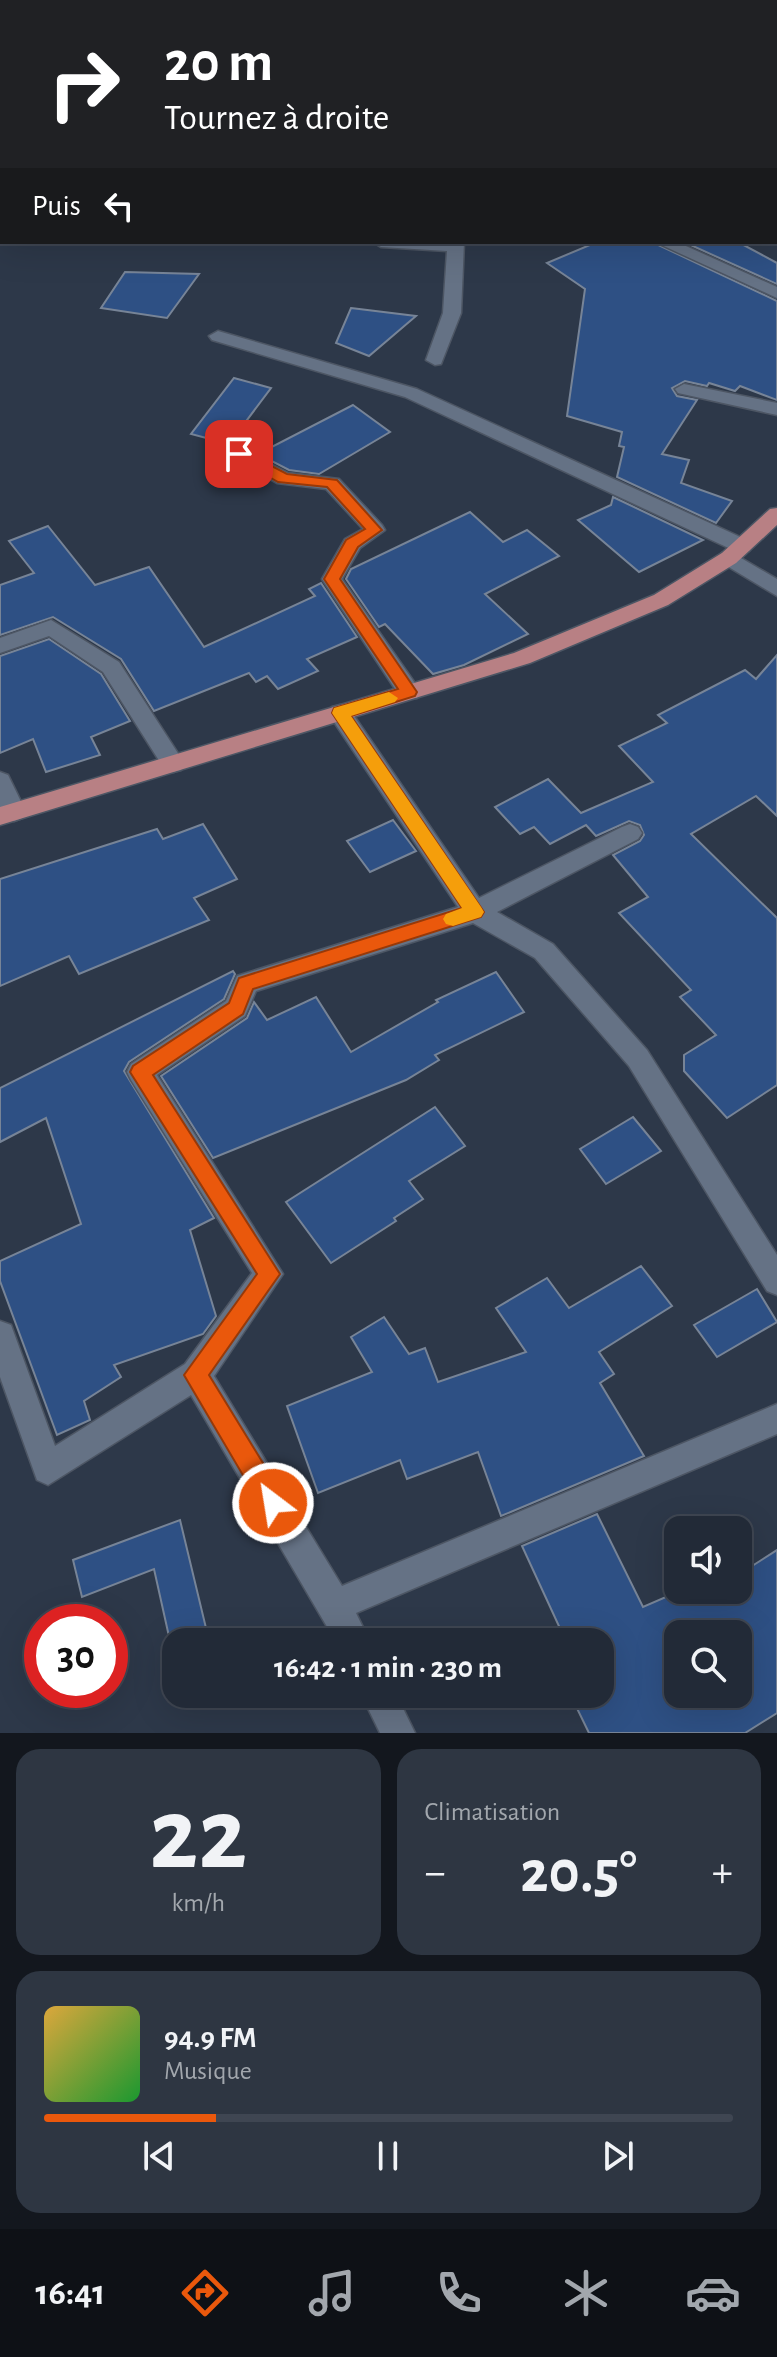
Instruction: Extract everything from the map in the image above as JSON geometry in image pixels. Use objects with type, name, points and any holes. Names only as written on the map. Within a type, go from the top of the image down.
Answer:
[{"type":"main road","points":[[7,814],[522,658],[647,606],[736,552],[777,514]]},
{"type":"street","points":[[435,360],[452,313],[455,244]]},
{"type":"street","points":[[667,244],[777,293]]},
{"type":"street","points":[[218,336],[411,393],[736,552],[777,589]]},
{"type":"street","points":[[684,389],[777,409]]},
{"type":"street","points":[[239,454],[284,479],[332,483],[375,530],[352,544],[332,579],[409,692]]},
{"type":"street","points":[[0,646],[51,627],[111,667],[173,764]]},
{"type":"street","points":[[340,713],[475,912],[544,951],[638,1058],[777,1281]]},
{"type":"street","points":[[0,781],[7,814]]},
{"type":"street","points":[[0,1335],[48,1469],[196,1375],[269,1274],[140,1072],[236,1008],[246,983],[475,912],[630,833]]},
{"type":"street","points":[[196,1375],[346,1628]]},
{"type":"street","points":[[335,1605],[777,1419]]},
{"type":"street","points":[[385,1708],[398,1733]]},
{"type":"building","points":[[592,244],[656,244],[777,301],[777,400],[740,386],[735,391],[709,383],[707,386],[685,381],[672,388],[677,396],[697,400],[662,454],[689,460],[681,483],[732,501],[716,523],[617,477],[624,447],[619,446],[622,432],[567,416],[585,289],[547,263]]},
{"type":"building","points":[[688,244],[742,244],[777,263],[777,284]]},
{"type":"building","points":[[125,272],[199,274],[167,318],[101,308]]},
{"type":"building","points":[[351,308],[416,316],[369,356],[336,343]]},
{"type":"building","points":[[234,378],[271,388],[229,444],[191,434]]},
{"type":"building","points":[[353,405],[390,432],[319,474],[289,470],[258,454]]},
{"type":"building","points":[[613,497],[703,540],[639,572],[578,520],[611,505]]},
{"type":"building","points":[[470,512],[503,542],[527,530],[559,556],[485,594],[528,634],[464,665],[433,674],[385,624],[379,627],[346,579],[351,569]]},
{"type":"building","points":[[48,526],[95,585],[149,567],[204,647],[315,596],[309,589],[321,583],[357,637],[307,659],[318,671],[278,689],[267,676],[256,682],[249,673],[154,711],[121,659],[53,617],[0,635],[0,585],[34,573],[9,541]]},
{"type":"building","points":[[49,639],[101,674],[130,721],[91,737],[100,755],[46,772],[33,739],[0,753],[0,656]]},
{"type":"building","points":[[777,655],[777,816],[756,796],[691,834],[777,918],[777,1085],[727,1118],[684,1071],[684,1055],[716,1035],[680,997],[691,990],[619,913],[648,897],[613,855],[640,841],[644,835],[640,825],[629,821],[596,836],[586,825],[550,844],[534,827],[520,834],[495,807],[548,779],[581,813],[653,782],[619,746],[667,723],[658,715],[745,670],[756,679]]},
{"type":"building","points":[[393,820],[416,851],[370,872],[347,841]]},
{"type":"building","points":[[203,824],[237,879],[194,898],[209,920],[79,974],[69,956],[0,986],[0,879],[157,829],[163,839]]},
{"type":"building","points":[[233,971],[235,974],[224,999],[129,1062],[124,1071],[214,1218],[190,1230],[216,1316],[203,1334],[114,1365],[121,1377],[84,1401],[90,1420],[57,1435],[0,1281],[0,1261],[81,1224],[46,1118],[0,1142],[0,1088]]},
{"type":"building","points":[[496,972],[524,1012],[435,1055],[439,1060],[406,1080],[213,1158],[161,1076],[247,1018],[254,1002],[267,1020],[316,997],[351,1052],[438,1002],[436,1000]]},
{"type":"building","points":[[435,1107],[465,1146],[409,1181],[423,1199],[394,1218],[396,1221],[331,1263],[286,1202]]},
{"type":"building","points":[[633,1117],[661,1151],[606,1184],[580,1149]]},
{"type":"building","points":[[641,1266],[672,1306],[599,1352],[614,1374],[600,1383],[644,1456],[501,1516],[478,1452],[407,1479],[400,1460],[318,1493],[287,1406],[372,1372],[351,1337],[384,1317],[409,1354],[425,1348],[438,1382],[526,1352],[496,1308],[547,1278],[569,1308]]},
{"type":"building","points":[[757,1289],[777,1322],[717,1357],[694,1325]]},
{"type":"building","points":[[597,1514],[643,1607],[664,1598],[664,1604],[752,1604],[752,1566],[777,1550],[777,1713],[745,1733],[589,1733],[577,1708],[614,1708],[614,1628],[560,1628],[522,1546]]},
{"type":"building","points":[[180,1520],[206,1628],[167,1628],[154,1569],[82,1597],[73,1560]]},
{"type":"slow traffic","points":[[389,698],[340,713],[475,912],[453,919]]},
{"type":"route","points":[[239,454],[284,479],[332,483],[375,530],[352,544],[332,579],[409,692],[340,713],[475,912],[246,983],[236,1008],[140,1072],[269,1274],[196,1375],[273,1503]]}]
